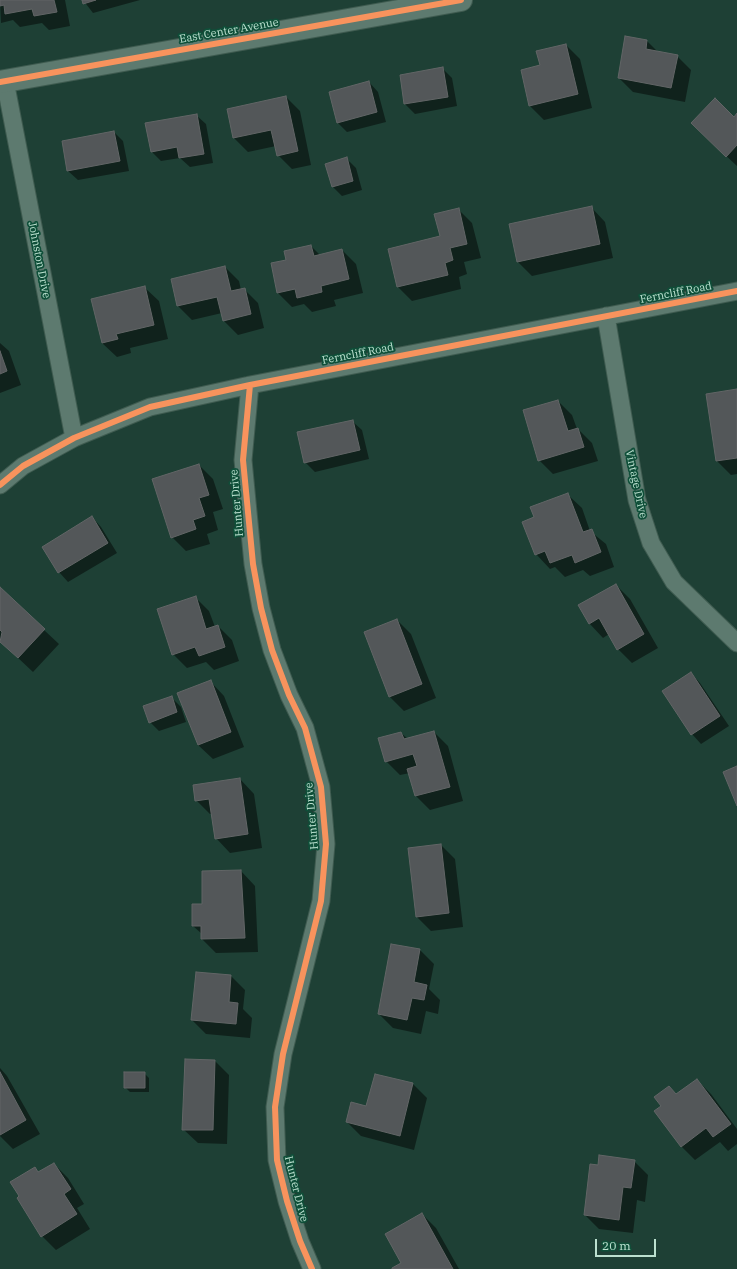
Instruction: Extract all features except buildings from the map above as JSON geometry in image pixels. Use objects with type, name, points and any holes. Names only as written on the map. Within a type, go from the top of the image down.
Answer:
[{"type":"street","name":"East Center Avenue","points":[[3,82],[461,0]]},
{"type":"street","name":"Johnston Drive","points":[[3,82],[74,438]]},
{"type":"street","name":"Ferncliff Road","points":[[0,485],[23,466],[74,438],[150,407],[250,385],[737,291]]},
{"type":"street","name":"Vintage Drive","points":[[606,316],[637,500],[651,543],[674,582],[737,643]]},
{"type":"street","name":"Hunter Drive","points":[[250,385],[243,460],[253,564],[261,608],[272,650],[289,695],[305,728],[321,787],[326,844],[321,901],[282,1054],[275,1107],[279,1167],[289,1208],[300,1241],[312,1269]]},
{"type":"cycle path","points":[[0,82],[461,0]]},
{"type":"cycle path","points":[[0,485],[23,466],[74,438],[150,407],[250,385],[737,291]]},
{"type":"cycle path","points":[[250,385],[243,460],[253,564],[261,608],[272,650],[289,695],[305,728],[321,787],[326,844],[321,901],[283,1054],[275,1107],[277,1160],[287,1201],[300,1241],[312,1269]]}]
